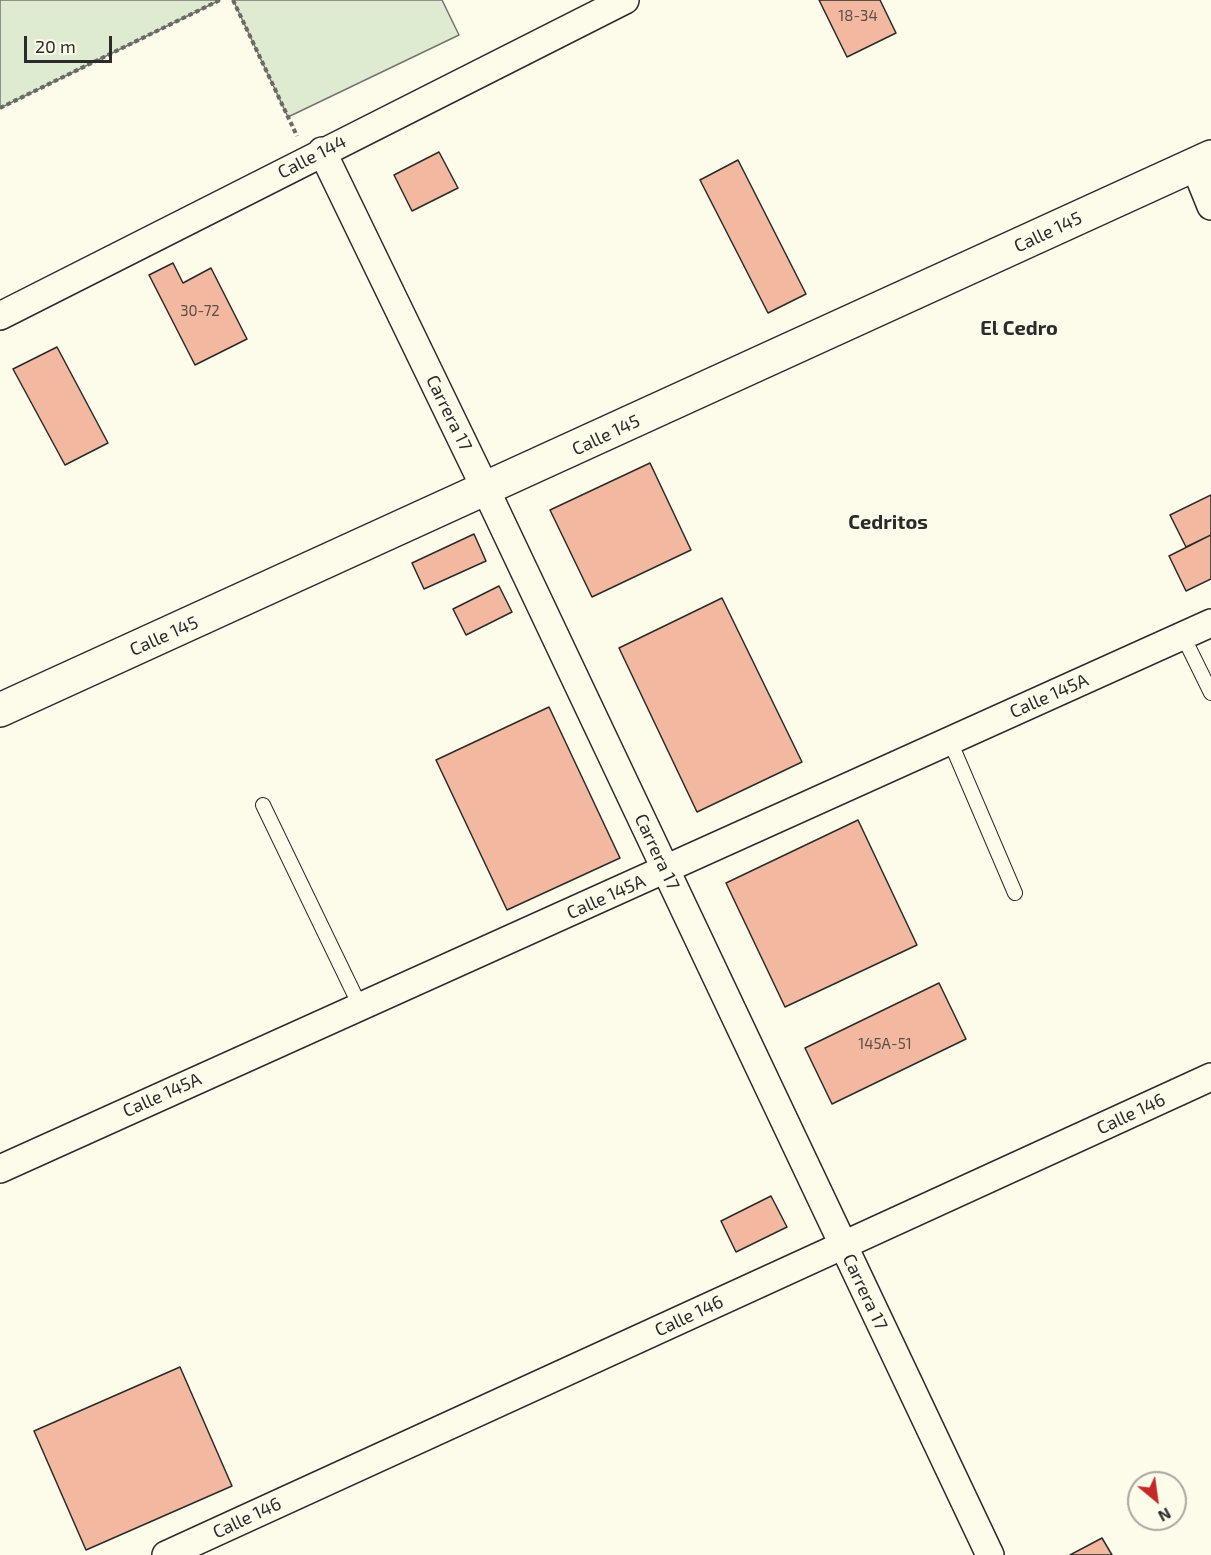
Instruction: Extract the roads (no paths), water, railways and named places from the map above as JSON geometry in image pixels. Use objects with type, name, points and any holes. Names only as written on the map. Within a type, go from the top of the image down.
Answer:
[{"type":"street","name":"Calle 144","points":[[0,316],[625,0]]},
{"type":"street","name":"Carrera 17","points":[[315,155],[486,490],[990,1555]]},
{"type":"street","name":"Calle 145","points":[[0,710],[1203,161]]},
{"type":"street","points":[[1203,161],[1211,206]]},
{"type":"street","name":"Calle 145A","points":[[0,1168],[1211,623]]},
{"type":"street","name":"Calle 146","points":[[166,1555],[1211,1077]]},
{"type":"lane","points":[[1183,636],[1211,693]]},
{"type":"lane","points":[[950,741],[1015,893]]},
{"type":"lane","points":[[263,805],[360,1006]]},
{"type":"district","name":"El Cedro","points":[[1019,328]]},
{"type":"district","name":"Cedritos","points":[[888,522]]}]
